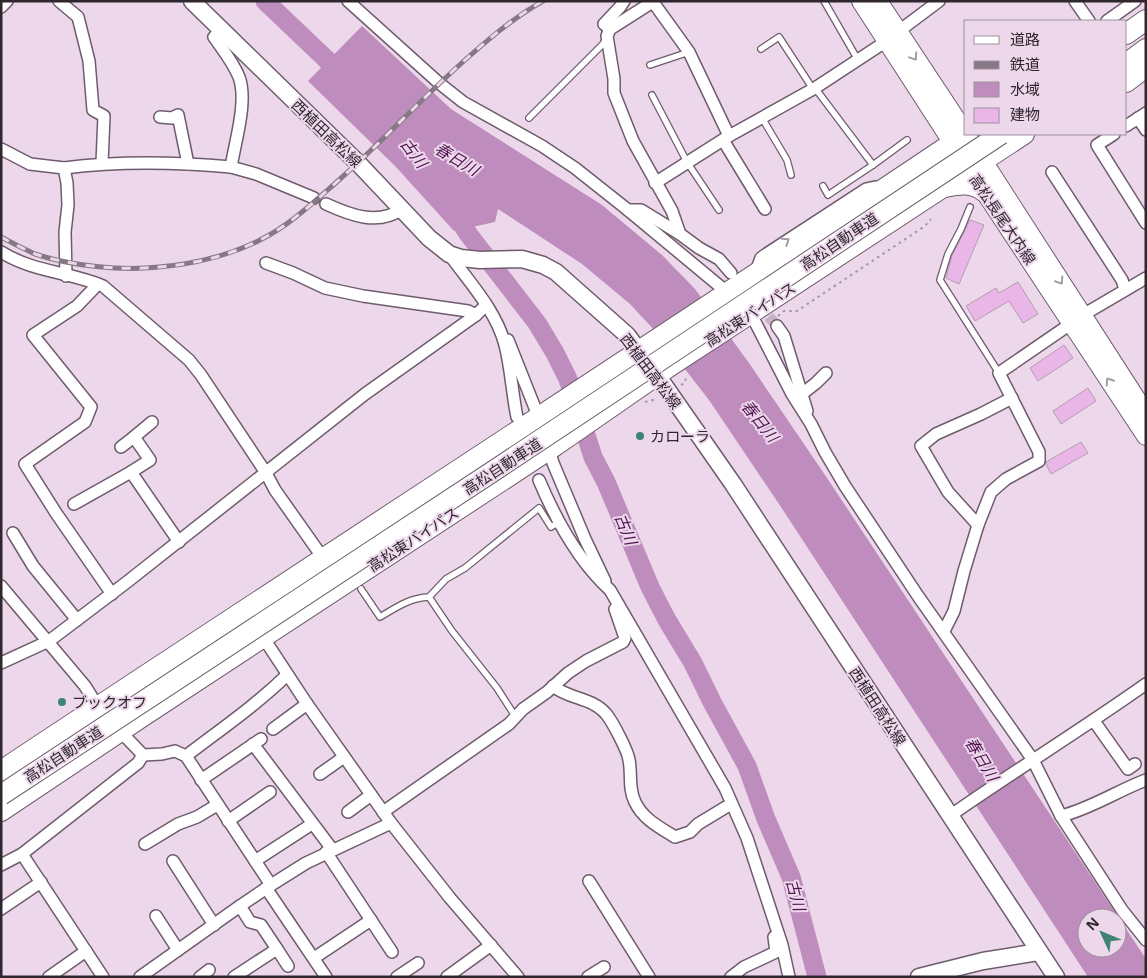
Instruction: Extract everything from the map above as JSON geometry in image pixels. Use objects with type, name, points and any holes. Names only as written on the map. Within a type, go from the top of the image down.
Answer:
[{"type":"highway","points":[[1127,23],[1146,10]]},
{"type":"highway","points":[[1127,33],[1146,20]]},
{"type":"highway","points":[[1127,47],[1146,34]]},
{"type":"highway","points":[[1127,63],[1146,50]]},
{"type":"highway","points":[[1127,81],[1146,67]]},
{"type":"highway","name":"高松自動車道","points":[[1,795],[999,135]]},
{"type":"highway","name":"高松東バイパス","points":[[1,811],[552,447],[662,372],[750,320],[1022,135]]},
{"type":"highway","name":"高松東バイパス","points":[[1,771],[322,558],[725,296],[881,190],[966,136]]},
{"type":"highway","name":"高松自動車道","points":[[1,782],[487,461],[764,282],[966,136]]},
{"type":"highway","points":[[944,187],[962,184],[972,185],[985,192]]},
{"type":"main road","name":"西植田高松線","points":[[192,1],[358,163],[429,238],[455,256],[480,260],[522,260],[543,265],[556,272],[627,335],[645,348],[733,484],[954,814],[1038,952],[1056,977]]},
{"type":"main road","name":"高松長尾大内線","points":[[861,1],[892,36],[964,133]]},
{"type":"main road","name":"高松長尾大内線","points":[[878,1],[892,36]]},
{"type":"main road","name":"高松長尾大内線","points":[[966,136],[985,192],[1146,414]]},
{"type":"main road","name":"高松長尾大内線","points":[[976,165],[1077,320],[1146,436]]},
{"type":"main road","points":[[920,977],[950,973],[983,960],[1038,952]]},
{"type":"street","points":[[1,8],[7,1]]},
{"type":"street","points":[[59,1],[78,17],[89,62],[93,110],[104,116],[102,163]]},
{"type":"street","points":[[348,1],[439,83],[463,102],[542,146],[575,168],[628,210],[725,296]]},
{"type":"street","points":[[624,1],[604,24],[609,32],[614,93],[624,122],[655,183],[672,211],[680,234]]},
{"type":"street","points":[[655,183],[726,138],[814,88],[858,60],[939,1]]},
{"type":"street","points":[[1075,1],[1088,20]]},
{"type":"street","points":[[1108,20],[1135,1]]},
{"type":"street","points":[[609,32],[654,2],[689,52],[726,138],[765,209]]},
{"type":"street","points":[[221,29],[214,37],[230,59],[239,78],[242,91],[231,167]]},
{"type":"street","points":[[160,117],[172,118],[178,116],[188,164]]},
{"type":"street","points":[[1127,125],[1142,116],[1146,130]]},
{"type":"street","points":[[1112,135],[1097,145],[1146,222]]},
{"type":"street","points":[[1,149],[30,164],[64,168],[102,163],[188,164],[231,167],[256,174],[314,198]]},
{"type":"street","points":[[64,168],[68,205],[65,232],[66,276]]},
{"type":"street","points":[[1052,172],[1122,280],[1125,289]]},
{"type":"street","points":[[326,204],[349,214],[368,218],[395,214],[402,209]]},
{"type":"street","points":[[628,210],[641,210],[680,234],[698,248],[719,259],[731,273]]},
{"type":"street","points":[[1,252],[27,266],[98,284],[128,306],[195,368],[212,389],[275,490],[322,558]]},
{"type":"street","points":[[455,256],[510,344],[542,416]]},
{"type":"street","points":[[266,263],[325,288],[363,296],[460,309],[476,315]]},
{"type":"street","points":[[944,631],[954,611],[978,524],[990,492],[1006,479],[1039,460],[1039,452],[999,373],[1125,289],[1144,282]]},
{"type":"street","points":[[98,284],[77,306],[33,335],[91,407],[85,422],[25,464],[112,594]]},
{"type":"street","points":[[1,663],[49,641],[179,542],[365,394],[476,315],[486,305]]},
{"type":"street","points":[[494,318],[505,344],[517,417]]},
{"type":"street","points":[[750,320],[846,486],[918,596],[944,631],[1031,761],[1061,816],[1122,910],[1146,940]]},
{"type":"street","points":[[777,326],[784,336],[811,424]]},
{"type":"street","points":[[802,394],[826,372]]},
{"type":"street","points":[[978,524],[948,492],[921,446],[936,434],[982,414],[1012,398]]},
{"type":"street","points":[[121,447],[152,422]]},
{"type":"street","points":[[74,504],[150,460],[134,437]]},
{"type":"street","points":[[552,447],[553,463],[584,539],[610,590],[717,773],[747,838],[782,945],[788,977]]},
{"type":"street","points":[[131,472],[179,542]]},
{"type":"street","points":[[539,480],[559,522],[595,577],[610,590]]},
{"type":"street","points":[[13,533],[33,566],[77,620]]},
{"type":"street","points":[[1,586],[49,641],[85,686],[98,707]]},
{"type":"street","points":[[383,812],[509,724],[515,716],[568,673],[586,661],[623,642],[625,638],[614,604],[617,602]]},
{"type":"street","points":[[263,637],[287,675],[391,823],[450,898],[518,977]]},
{"type":"street","points":[[186,756],[236,720],[287,675]]},
{"type":"street","points":[[954,814],[1031,761],[1094,722],[1146,684]]},
{"type":"street","points":[[553,686],[561,693],[593,703],[607,715],[629,759],[630,788],[634,801],[642,813],[654,825],[675,837],[690,832],[698,824],[726,806]]},
{"type":"street","points":[[273,729],[307,704]]},
{"type":"street","points":[[1094,722],[1128,769],[1135,764]]},
{"type":"street","points":[[120,731],[143,754],[162,754],[175,751],[186,756],[256,861],[269,887],[326,977]]},
{"type":"street","points":[[201,780],[257,741],[312,824],[392,952]]},
{"type":"street","points":[[1,865],[22,854],[138,763],[143,754]]},
{"type":"street","points":[[320,774],[344,757]]},
{"type":"street","points":[[717,773],[726,806],[753,858]]},
{"type":"street","points":[[1061,816],[1077,812],[1146,780]]},
{"type":"street","points":[[228,821],[270,792]]},
{"type":"street","points":[[348,812],[371,795]]},
{"type":"street","points":[[145,844],[169,836],[178,824],[197,817],[217,805]]},
{"type":"street","points":[[140,977],[306,862],[391,823]]},
{"type":"street","points":[[256,861],[312,824]]},
{"type":"street","points":[[22,854],[42,882],[101,976]]},
{"type":"street","points":[[173,861],[214,925]]},
{"type":"street","points":[[589,881],[644,975]]},
{"type":"street","points":[[1,910],[42,882]]},
{"type":"street","points":[[240,906],[250,922],[261,925],[288,966]]},
{"type":"street","points":[[156,916],[178,950]]},
{"type":"street","points":[[314,958],[371,920]]},
{"type":"street","points":[[774,921],[773,933],[776,952],[784,973],[788,977]]},
{"type":"street","points":[[447,977],[491,944]]},
{"type":"street","points":[[237,976],[277,949]]},
{"type":"street","points":[[49,977],[86,951]]},
{"type":"street","points":[[732,977],[744,967],[776,952]]},
{"type":"street","points":[[405,975],[418,963]]},
{"type":"street","points":[[588,977],[604,967]]},
{"type":"lane","points":[[824,1],[858,60]]},
{"type":"lane","points":[[529,118],[603,44],[609,32]]},
{"type":"lane","points":[[761,49],[780,37],[814,88],[873,164]]},
{"type":"lane","points":[[650,65],[689,52]]},
{"type":"lane","points":[[652,95],[687,162],[719,210]]},
{"type":"lane","points":[[762,118],[787,160],[791,176]]},
{"type":"lane","points":[[823,186],[828,195],[907,140]]},
{"type":"lane","points":[[970,207],[948,254],[940,280],[999,373]]},
{"type":"lane","points":[[361,589],[380,617],[408,600],[429,597],[446,579],[465,568],[539,508],[551,527],[559,522]]},
{"type":"lane","points":[[429,597],[515,716]]},
{"type":"path","points":[[750,320],[797,311],[926,226],[931,219]]},
{"type":"water","points":[[362,26],[451,109],[602,205],[662,255],[695,289],[749,363],[825,475],[1112,908],[1077,908],[1077,958],[1127,958],[1127,930],[1146,959],[1146,977],[1088,977],[781,507],[709,400],[656,332],[630,304],[582,264],[498,209],[495,222],[454,231],[396,167],[308,81]]},
{"type":"building","points":[[970,220],[984,225],[959,284],[946,278],[952,256]]},
{"type":"building","points":[[1018,282],[1038,314],[1023,323],[1009,301],[975,321],[966,306],[996,288],[999,293]]},
{"type":"building","points":[[1064,345],[1073,358],[1038,381],[1030,368]]},
{"type":"building","points":[[1088,388],[1096,401],[1061,424],[1053,411]]},
{"type":"building","points":[[1081,442],[1088,453],[1051,474],[1046,462]]},
{"type":"waterway","name":"春日川","points":[[265,1],[346,78]]},
{"type":"waterway","name":"古川","points":[[451,207],[469,235],[537,323],[568,379],[593,457],[606,482],[650,587],[693,663],[747,766],[766,819],[791,877],[817,977]]},
{"type":"tunnel","points":[[758,304],[777,326]]},
{"type":"railway","points":[[1,237],[35,254],[49,258],[64,262],[112,268],[144,268],[185,264],[223,255],[248,246],[271,234],[301,213],[355,166],[474,52],[512,21],[543,1]]},
{"type":"place","name":"カローラ","points":[[640,436]]},
{"type":"place","name":"ブックオフ","points":[[62,702]]}]
